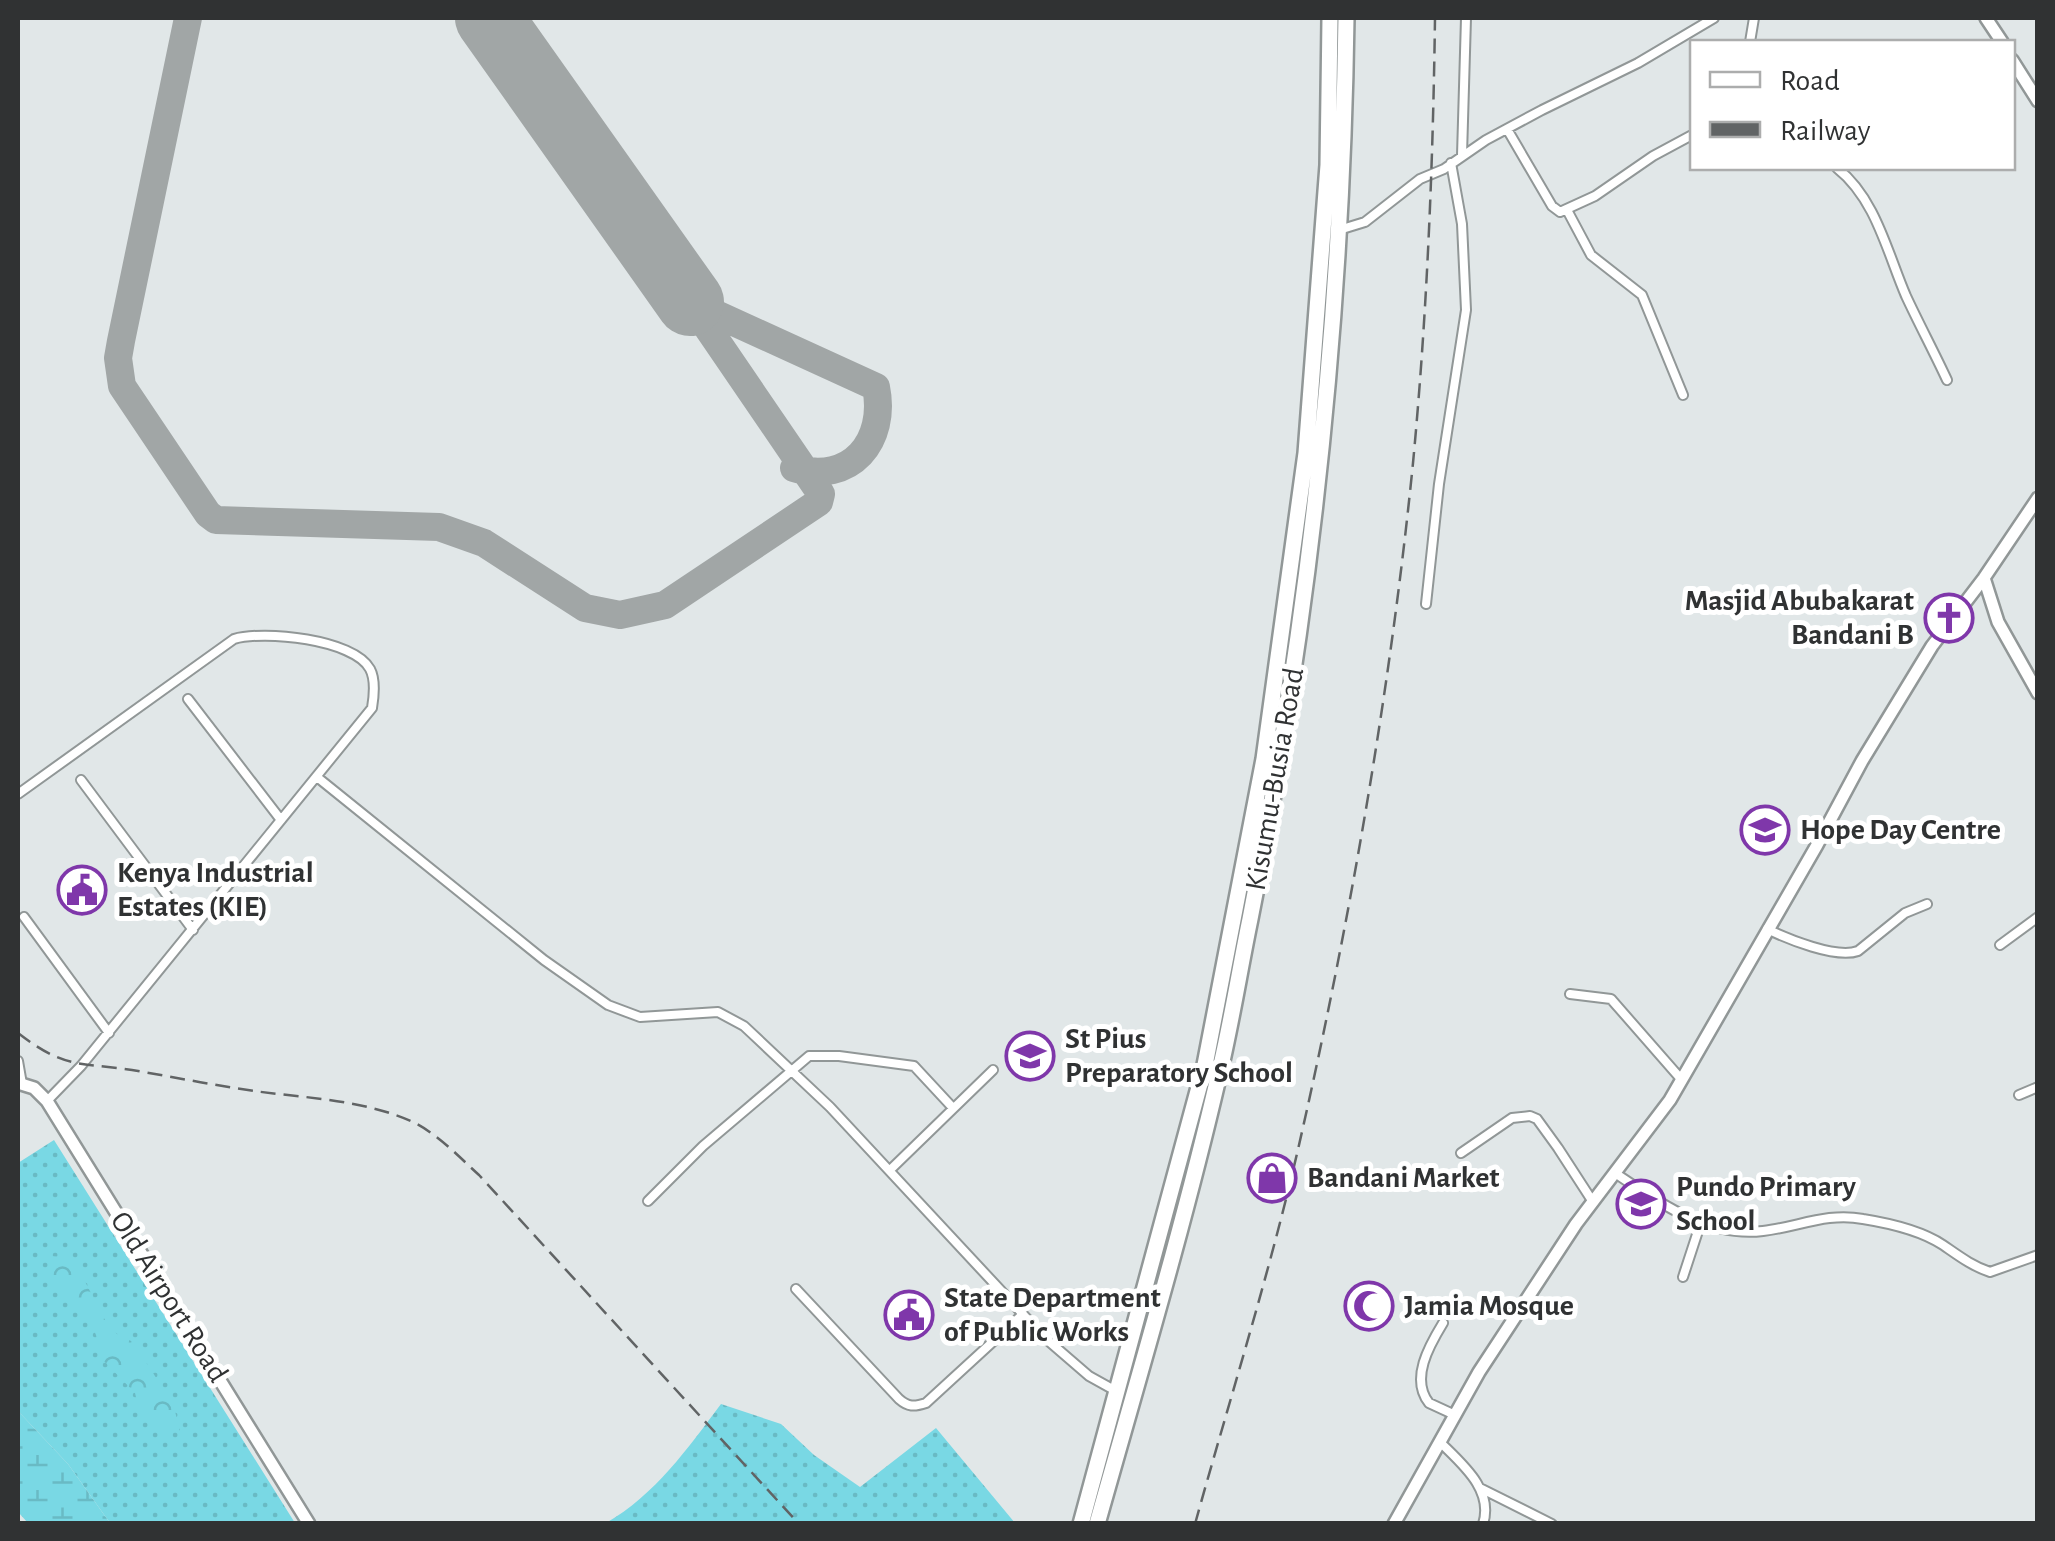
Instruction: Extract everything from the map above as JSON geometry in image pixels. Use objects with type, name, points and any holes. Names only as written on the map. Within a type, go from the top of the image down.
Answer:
[{"type":"highway","name":"Kisumu-Busia Road","points":[[1082,1524],[1205,1065],[1264,759],[1306,453],[1328,165],[1330,18]]},
{"type":"highway","name":"Kisumu-Busia Road","points":[[1097,1524],[1191,1190],[1220,1073],[1264,853],[1310,566],[1339,230],[1346,18]]},
{"type":"street","points":[[1462,155],[1466,18]]},
{"type":"street","points":[[1339,230],[1381,213],[1420,178],[1638,63],[1714,18]]},
{"type":"street","points":[[1986,18],[2001,40]]},
{"type":"street","points":[[2015,65],[2038,101]]},
{"type":"street","points":[[1507,129],[1557,211],[1567,210],[1690,135]]},
{"type":"street","points":[[1426,604],[1438,484],[1466,310],[1462,224],[1452,163]]},
{"type":"street","points":[[1840,170],[1869,203],[1946,380]]},
{"type":"street","points":[[1567,210],[1590,254],[1642,294],[1683,395]]},
{"type":"street","points":[[1394,1524],[1454,1415],[1592,1202],[1681,1079],[1923,660],[2038,498]]},
{"type":"street","points":[[1984,578],[1998,622],[2038,693]]},
{"type":"street","points":[[18,794],[234,639],[247,635],[343,648],[370,669],[375,690],[372,708],[109,1033],[47,1101]]},
{"type":"street","points":[[188,699],[281,820]]},
{"type":"street","points":[[317,778],[544,960],[608,1005],[640,1017],[718,1012],[744,1026],[890,1170],[1066,1359],[1116,1391]]},
{"type":"street","points":[[82,780],[193,930]]},
{"type":"street","points":[[1767,929],[1799,942],[1849,954],[1905,913],[1927,904]]},
{"type":"street","points":[[24,917],[109,1033]]},
{"type":"street","points":[[2000,946],[2038,917]]},
{"type":"street","points":[[1570,994],[1611,999],[1681,1079]]},
{"type":"street","points":[[648,1201],[703,1146],[802,1060],[819,1055],[904,1062],[920,1070],[953,1108]]},
{"type":"street","points":[[18,1061],[20,1084]]},
{"type":"street","points":[[890,1170],[993,1070]]},
{"type":"street","name":"Old Airport Road","points":[[20,1084],[34,1088],[47,1101],[309,1524]]},
{"type":"street","points":[[2019,1095],[2038,1087]]},
{"type":"street","points":[[1461,1153],[1512,1118],[1530,1116],[1537,1119],[1558,1148],[1592,1202]]},
{"type":"street","points":[[1615,1172],[1666,1207],[1701,1222],[1761,1232],[1825,1217],[1862,1218],[1941,1243],[1961,1259],[1990,1272],[2038,1255]]},
{"type":"street","points":[[1683,1277],[1701,1222]]},
{"type":"street","points":[[796,1289],[906,1405],[926,1404],[1023,1314]]},
{"type":"street","points":[[1443,1323],[1423,1365],[1420,1382],[1429,1403],[1454,1415]]},
{"type":"street","points":[[1441,1443],[1482,1490],[1552,1524]]},
{"type":"street","points":[[1482,1490],[1486,1514],[1483,1524]]},
{"type":"green space","points":[[54,1140],[295,1523],[110,1523],[68,1464],[18,1411],[18,1163]]},
{"type":"green space","points":[[50,1256],[65,1257],[78,1268],[105,1320],[117,1334],[133,1342],[173,1404],[180,1430],[167,1435],[140,1414],[135,1393],[101,1358],[85,1310],[60,1292],[50,1275]]},
{"type":"green space","points":[[721,1404],[781,1424],[814,1455],[860,1487],[936,1428],[1015,1523],[606,1523],[655,1485]]},
{"type":"green space","points":[[18,1411],[68,1464],[110,1523],[28,1523],[18,1512]]},
{"type":"taxiway","points":[[188,18],[118,358],[122,386],[208,514],[216,520],[439,527],[484,543],[585,608],[620,615],[665,605],[819,502],[821,494],[690,302]]},
{"type":"taxiway","points":[[692,303],[876,387],[876,425],[860,454],[832,470],[794,468]]},
{"type":"runway","points":[[489,18],[690,302]]},
{"type":"railway","points":[[1195,1524],[1288,1193],[1335,976],[1380,720],[1404,549],[1418,407],[1435,18]]},
{"type":"railway","points":[[18,1033],[48,1053],[72,1062],[355,1104],[422,1127],[479,1175],[799,1524]]},
{"type":"place","name":"Masjid Abubakarat Bandani B","points":[[1949,618]]},
{"type":"place","name":"Hope Day Centre","points":[[1765,830]]},
{"type":"place","name":"Kenya Industrial Estates (KIE)","points":[[82,890]]},
{"type":"place","name":"St Pius Preparatory School","points":[[1030,1056]]},
{"type":"place","name":"Bandani Market","points":[[1272,1178]]},
{"type":"place","name":"Pundo Primary School","points":[[1641,1204]]},
{"type":"place","name":"Jamia Mosque","points":[[1369,1306]]},
{"type":"place","name":"State Department of Public Works","points":[[909,1315]]}]
